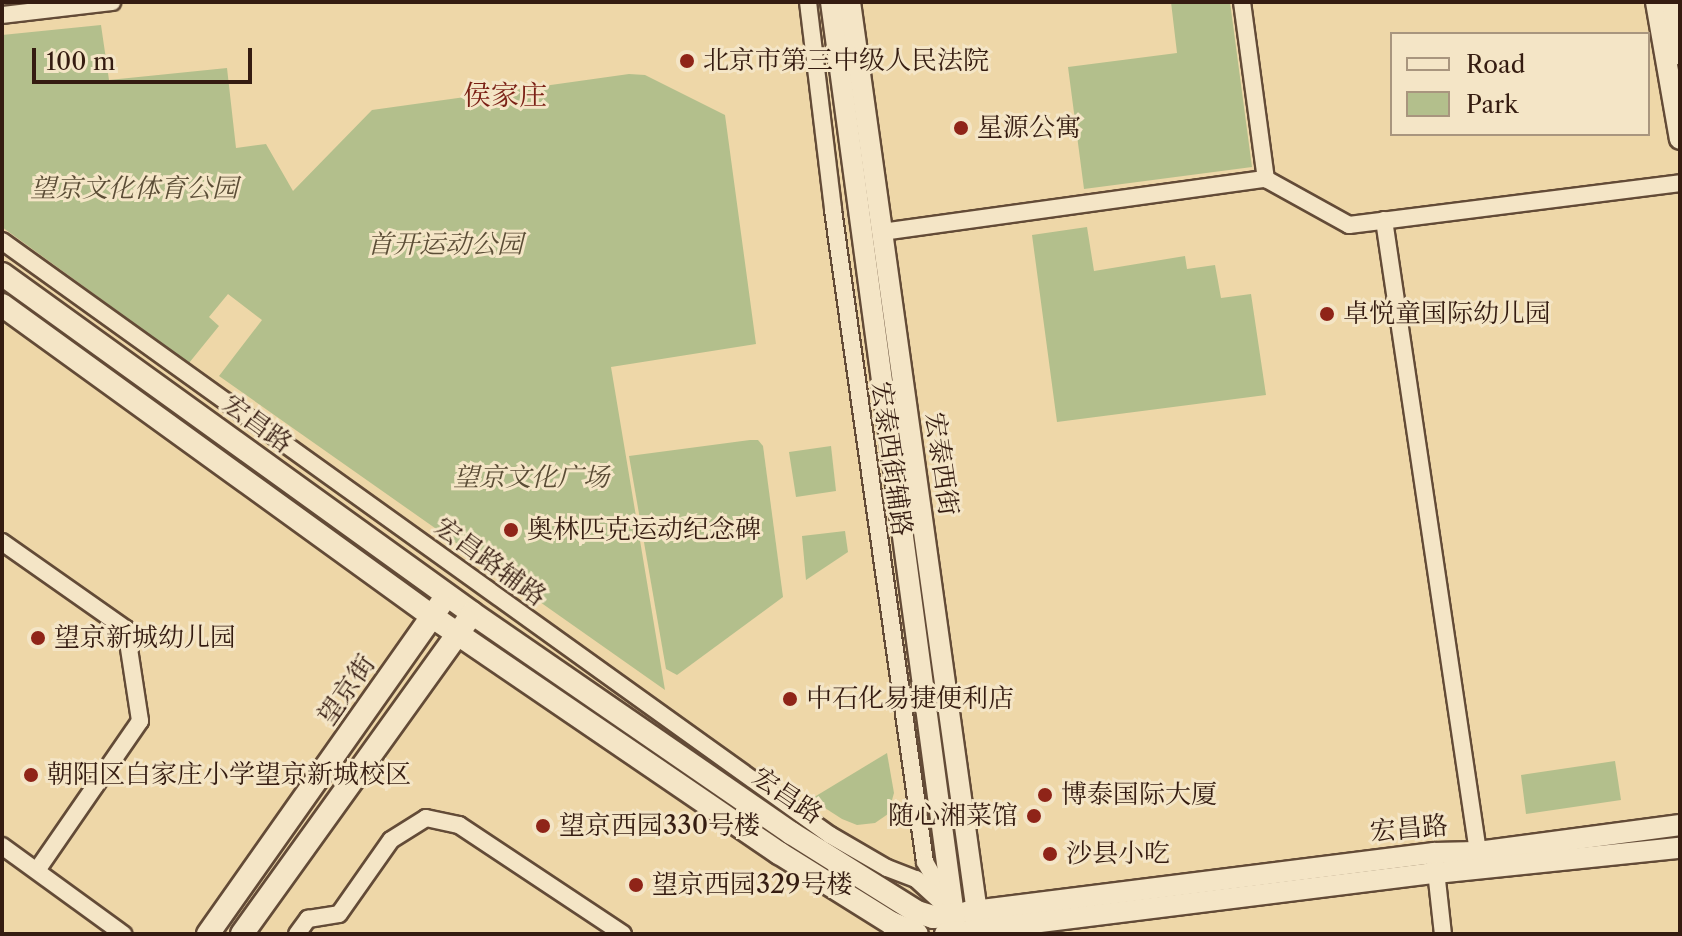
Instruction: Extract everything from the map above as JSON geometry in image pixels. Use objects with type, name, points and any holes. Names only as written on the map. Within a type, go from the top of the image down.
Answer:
[{"type":"main road","name":"宏昌路","points":[[2,274],[446,595],[791,833],[901,904],[953,928]]},
{"type":"main road","name":"宏昌路","points":[[2,305],[433,617],[779,853],[891,923],[917,934]]},
{"type":"main road","name":"望京街","points":[[208,934],[446,595]]},
{"type":"main road","points":[[242,934],[472,613]]},
{"type":"street","points":[[2,15],[112,2]]},
{"type":"street","name":"宏泰西街辅路","points":[[808,2],[833,210],[925,862],[953,928]]},
{"type":"street","name":"宏泰西街","points":[[831,2],[953,928]]},
{"type":"street","name":"宏泰西街","points":[[850,2],[979,925]]},
{"type":"street","points":[[1242,2],[1266,179]]},
{"type":"street","points":[[1656,2],[1680,139]]},
{"type":"street","points":[[1672,2],[1680,54]]},
{"type":"street","points":[[882,232],[1266,179],[1349,225],[1680,183]]},
{"type":"street","points":[[1384,220],[1478,852]]},
{"type":"street","name":"宏昌路辅路","points":[[2,241],[830,835],[887,868],[916,879],[953,928]]},
{"type":"street","points":[[2,542],[126,629],[140,721],[38,869]]},
{"type":"street","points":[[297,934],[308,919],[339,914],[391,840],[426,818],[459,825],[623,934]]},
{"type":"street","name":"宏昌路","points":[[1435,863],[1478,852],[1680,825]]},
{"type":"street","points":[[2,846],[38,869],[123,934]]},
{"type":"street","name":"宏昌路","points":[[953,928],[1435,863],[1680,848]]},
{"type":"street","points":[[1435,863],[1443,934]]},
{"type":"green space","points":[[1171,2],[1230,2],[1252,167],[1084,189],[1068,67],[1177,53]]},
{"type":"green space","points":[[101,25],[109,80],[227,68],[236,148],[266,144],[293,191],[372,110],[629,74],[645,75],[725,115],[756,344],[611,367],[665,690],[219,376],[262,320],[228,294],[209,317],[219,326],[189,363],[2,227],[2,35]]},
{"type":"green space","points":[[1087,227],[1094,271],[1185,256],[1187,269],[1215,265],[1221,298],[1251,294],[1266,395],[1057,422],[1032,235]]},
{"type":"green space","points":[[758,440],[763,446],[783,597],[677,675],[666,669],[629,456]]},
{"type":"green space","points":[[831,446],[836,491],[796,497],[789,452]]},
{"type":"green space","points":[[845,531],[848,552],[806,580],[802,536]]},
{"type":"green space","points":[[887,753],[894,793],[888,814],[875,823],[857,825],[811,799]]},
{"type":"green space","points":[[1615,761],[1621,800],[1526,814],[1521,775]]},
{"type":"place","name":"北京市第三中级人民法院","points":[[687,61]]},
{"type":"place","name":"星源公寓","points":[[961,128]]},
{"type":"place","name":"卓悦童国际幼儿园","points":[[1327,314]]},
{"type":"place","name":"奥林匹克运动纪念碑","points":[[511,530]]},
{"type":"place","name":"望京新城幼儿园","points":[[38,638]]},
{"type":"place","name":"中石化易捷便利店","points":[[790,699]]},
{"type":"place","name":"朝阳区白家庄小学望京新城校区","points":[[31,775]]},
{"type":"place","name":"博泰国际大厦","points":[[1045,795]]},
{"type":"place","name":"随心湘菜馆","points":[[1034,816]]},
{"type":"place","name":"望京西园330号楼","points":[[543,826]]},
{"type":"place","name":"沙县小吃","points":[[1050,854]]},
{"type":"place","name":"望京西园329号楼","points":[[636,885]]},
{"type":"district","name":"侯家庄","points":[[505,95]]},
{"type":"park label","name":"望京文化体育公园","points":[[134,189]]},
{"type":"park label","name":"首开运动公园","points":[[445,245]]},
{"type":"park label","name":"望京文化广场","points":[[531,478]]}]
